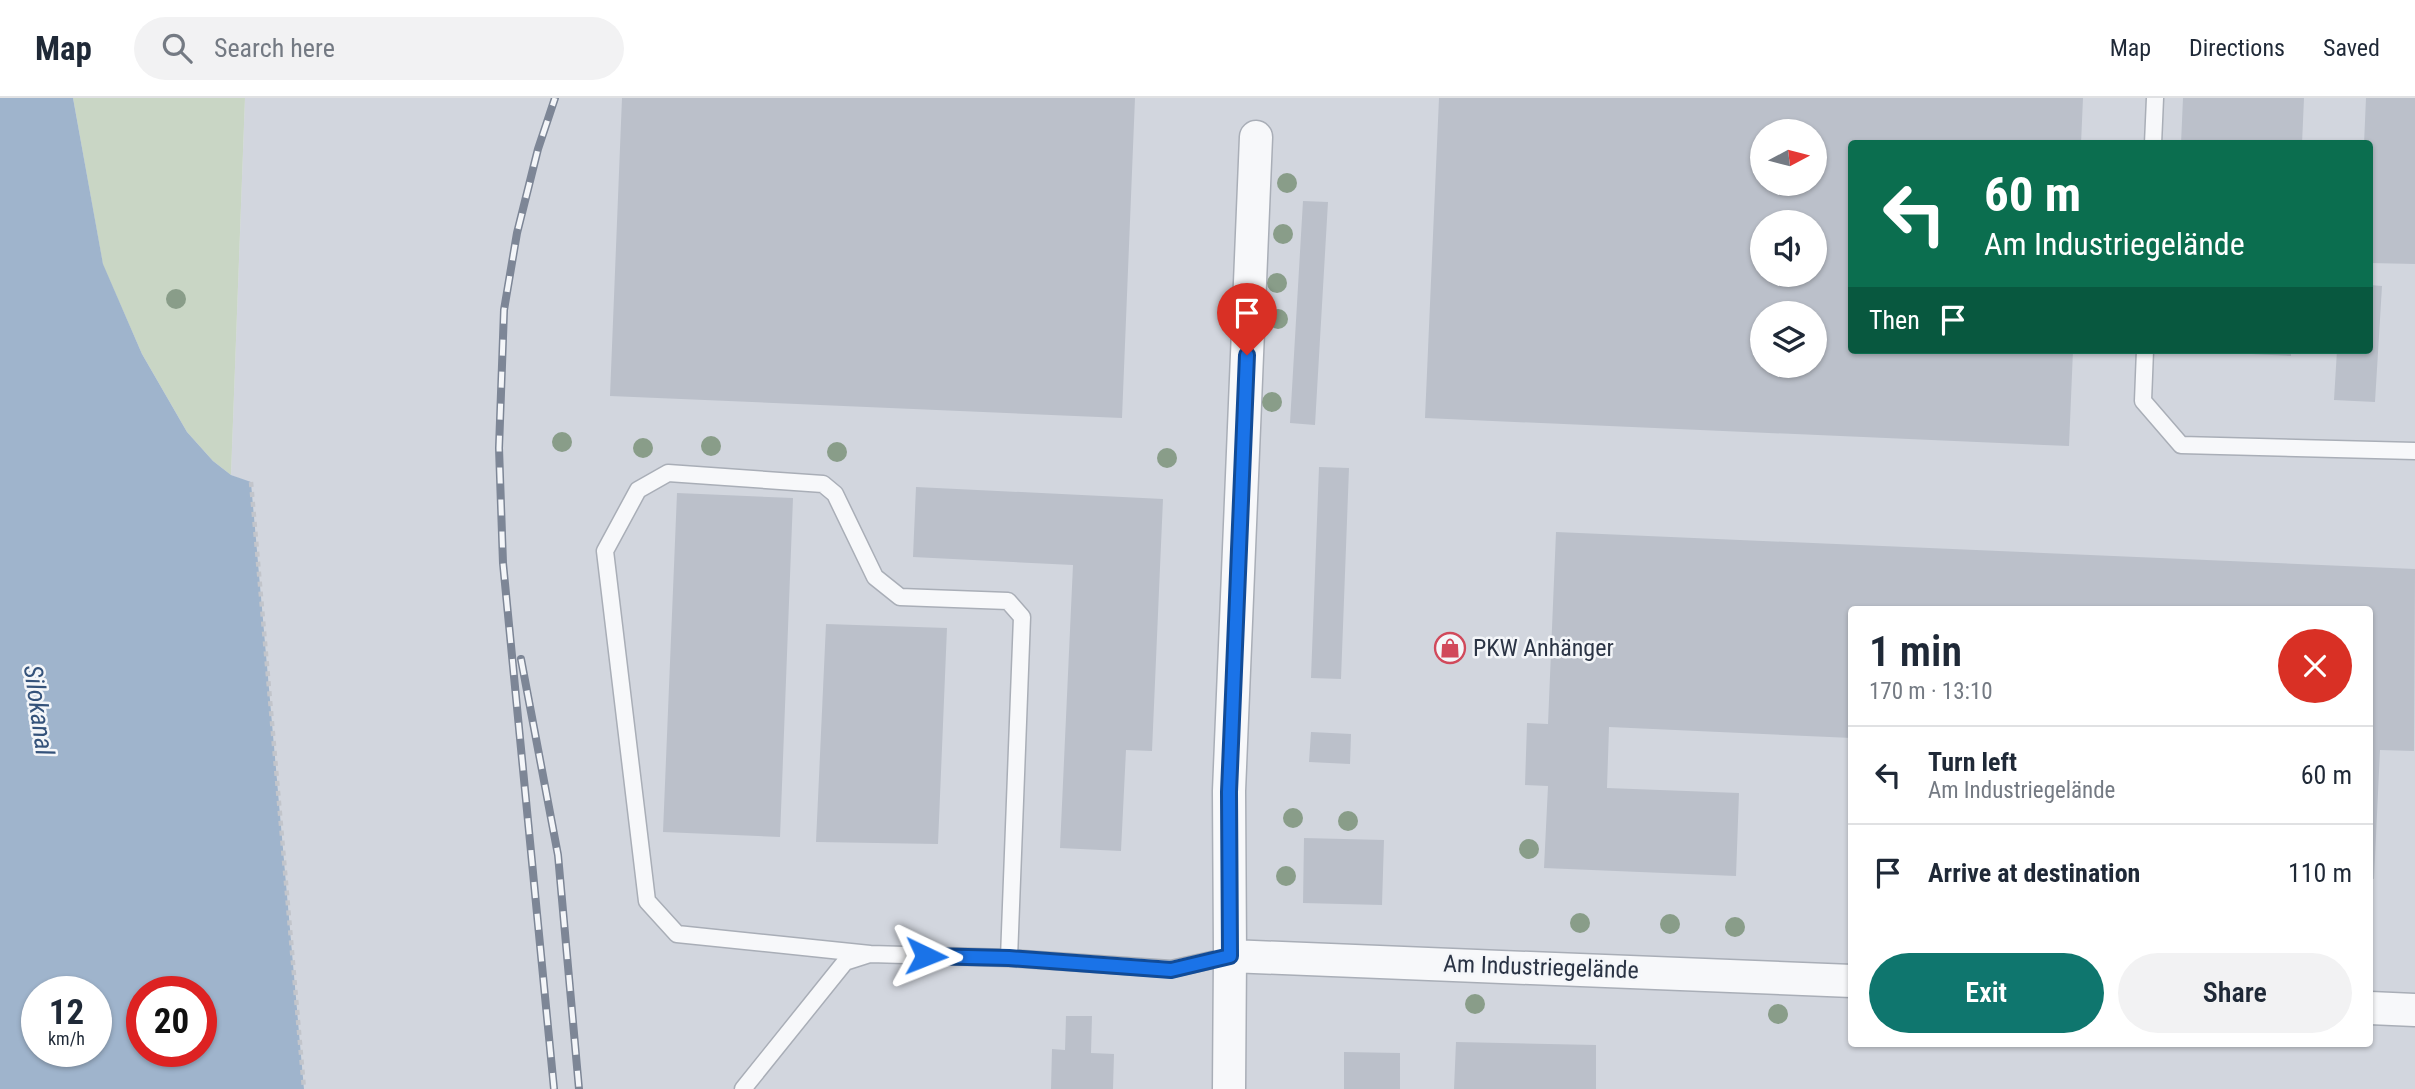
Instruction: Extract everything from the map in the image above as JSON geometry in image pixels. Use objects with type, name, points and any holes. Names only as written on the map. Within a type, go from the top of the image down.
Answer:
[{"type":"street","points":[[1229,1089],[1229,792],[1256,137]]},
{"type":"street","name":"Am Industriegelände","points":[[1230,956],[1848,981]]},
{"type":"street","points":[[2373,1008],[2415,1010]]},
{"type":"lane","points":[[2153,140],[2155,98]]},
{"type":"lane","points":[[2145,354],[2143,401],[2181,445],[2415,451]]},
{"type":"lane","points":[[1009,958],[1022,617],[1008,601],[900,597],[875,577],[835,494],[823,484],[668,473],[638,490],[605,551],[647,901],[677,934],[870,954],[1009,958],[1171,970],[1230,956]]},
{"type":"lane","points":[[743,1089],[845,962],[870,954]]},
{"type":"path","points":[[251,482],[304,1089]]},
{"type":"shaded area","points":[[245,98],[2415,98],[2415,1089],[304,1089],[251,483],[231,475]]},
{"type":"green space","points":[[73,98],[245,98],[231,475],[213,461],[187,432],[142,354],[103,265]]},
{"type":"water","name":"Silokanal","points":[[0,98],[73,98],[103,264],[142,354],[187,432],[213,461],[231,475],[251,482],[304,1089],[0,1089]]},
{"type":"building","points":[[622,98],[1135,98],[1122,418],[610,396]]},
{"type":"building","points":[[1439,98],[2083,98],[2081,140],[1848,140],[1848,354],[2073,354],[2069,446],[1425,418]]},
{"type":"building","points":[[2183,98],[2304,98],[2302,140],[2181,140]]},
{"type":"building","points":[[2366,98],[2415,98],[2415,264],[2373,263],[2373,140],[2364,140]]},
{"type":"building","points":[[1303,201],[1328,202],[1315,425],[1290,423]]},
{"type":"building","points":[[2373,285],[2382,286],[2375,402],[2334,400],[2337,354],[2373,354]]},
{"type":"building","points":[[2250,354],[2291,354],[2291,356]]},
{"type":"building","points":[[1319,467],[1349,468],[1341,679],[1311,678]]},
{"type":"building","points":[[916,487],[1163,499],[1152,751],[1126,750],[1121,851],[1060,848],[1073,565],[913,557]]},
{"type":"building","points":[[677,493],[793,498],[780,837],[663,832]]},
{"type":"building","points":[[1556,532],[2415,569],[2414,751],[2380,750],[2374,879],[2373,606],[1848,606],[1848,738],[1609,727],[1607,788],[1739,793],[1736,876],[1544,868],[1548,786],[1525,785],[1527,723],[1548,724]]},
{"type":"building","points":[[826,624],[947,628],[938,844],[816,842]]},
{"type":"building","points":[[1311,732],[1351,734],[1350,764],[1309,762]]},
{"type":"building","points":[[1304,838],[1384,840],[1382,905],[1303,903]]},
{"type":"building","points":[[1066,1016],[1092,1016],[1091,1053],[1114,1054],[1113,1089],[1051,1089],[1052,1049],[1065,1050]]},
{"type":"building","points":[[1456,1042],[1596,1045],[1596,1089],[1454,1089]]},
{"type":"building","points":[[1344,1052],[1400,1053],[1400,1089],[1344,1089]]},
{"type":"railway","points":[[554,1089],[503,563],[499,448],[504,310],[517,233],[538,149],[555,98]]},
{"type":"railway","points":[[521,659],[558,855],[579,1089]]},
{"type":"place","name":"PKW Anhänger","points":[[1450,648]]},
{"type":"route","points":[[926,956],[1009,958],[1171,970],[1230,956],[1229,792],[1247,355]]}]
